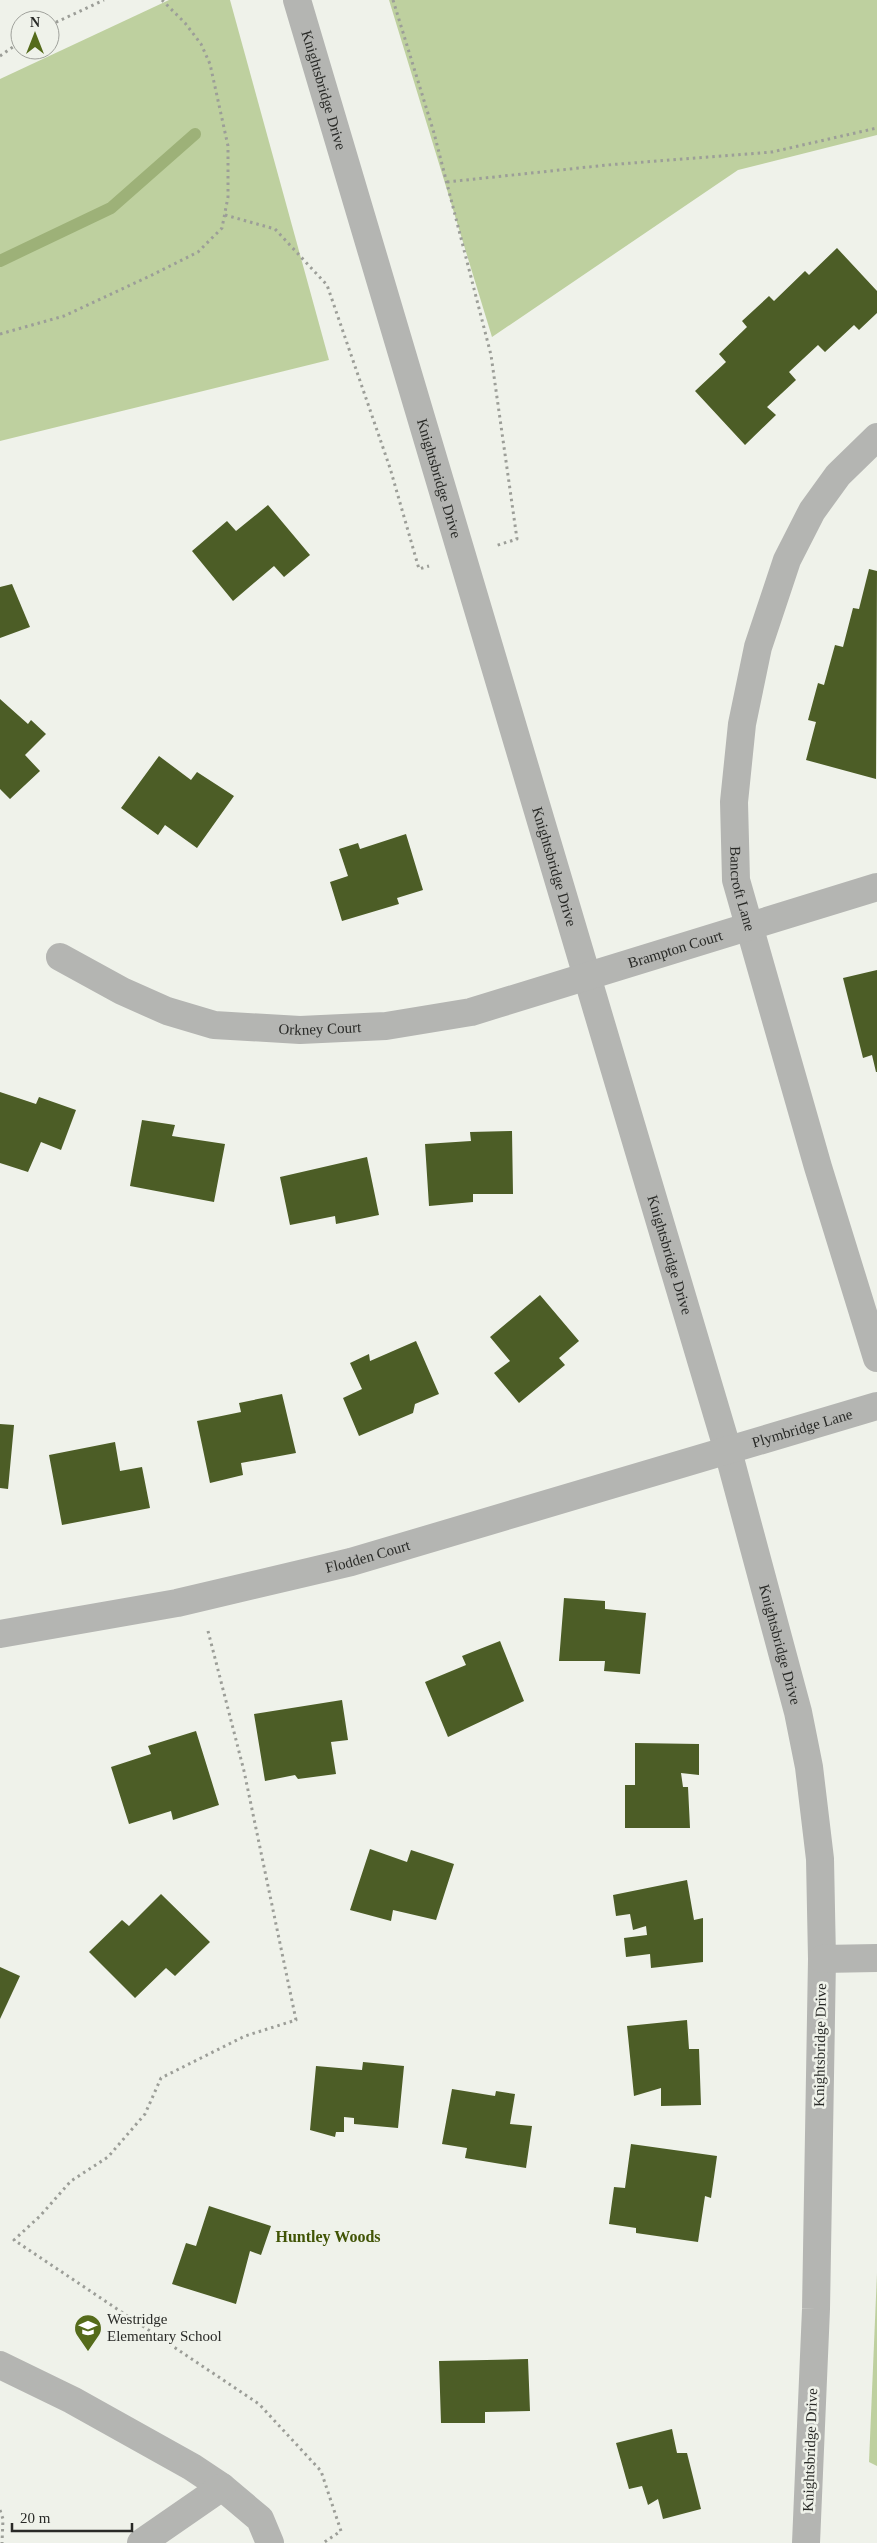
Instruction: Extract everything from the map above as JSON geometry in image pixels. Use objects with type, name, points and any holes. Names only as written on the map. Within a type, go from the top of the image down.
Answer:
[{"type":"street","name":"Knightsbridge Drive","points":[[297,0],[728,1451],[798,1712],[809,1767],[820,1859],[822,1959],[816,2309],[806,2543]]},
{"type":"street","name":"Bancroft Lane","points":[[877,437],[838,475],[812,511],[787,560],[758,646],[742,724],[734,802],[736,880],[818,1167],[877,1358]]},
{"type":"street","name":"Brampton Court","points":[[588,976],[877,886]]},
{"type":"street","name":"Orkney Court","points":[[60,957],[122,991],[167,1011],[214,1025],[300,1030],[386,1026],[471,1012],[588,976]]},
{"type":"street","name":"Plymbridge Lane","points":[[728,1451],[877,1406]]},
{"type":"street","name":"Flodden Court","points":[[0,1634],[200,1598],[350,1562],[728,1451]]},
{"type":"street","points":[[822,1959],[877,1958]]},
{"type":"street","points":[[0,2365],[72,2400],[192,2467],[222,2487],[260,2519],[270,2543]]},
{"type":"street","points":[[140,2543],[222,2487]]},
{"type":"path","points":[[60,20],[104,0]]},
{"type":"path","points":[[0,334],[64,316],[150,276],[198,252],[222,228],[228,198],[228,146],[210,64],[201,44],[185,23],[162,0]]},
{"type":"path","points":[[447,182],[608,165],[772,152],[877,128]]},
{"type":"path","points":[[200,1598],[244,1771],[296,2020],[244,2036],[161,2078],[145,2114],[108,2157],[71,2181],[40,2216],[14,2240],[259,2404],[321,2471],[341,2531],[323,2543]]},
{"type":"path","points":[[0,2510],[3,2519],[2,2543]]},
{"type":"green space","points":[[169,0],[230,0],[329,360],[0,441],[0,79],[41,60],[60,60],[60,51]]},
{"type":"green space","points":[[389,0],[877,0],[877,135],[738,170],[492,337]]},
{"type":"green space","points":[[877,2273],[877,2466],[869,2462]]},
{"type":"building","points":[[837,248],[877,291],[877,313],[859,330],[854,325],[825,352],[818,345],[789,372],[796,380],[767,407],[776,415],[745,445],[695,391],[726,362],[719,354],[747,327],[742,321],[769,296],[774,301],[805,271],[809,275]]},
{"type":"building","points":[[268,505],[310,555],[284,577],[274,566],[233,601],[192,551],[227,521],[236,531]]},
{"type":"building","points":[[869,569],[877,571],[876,779],[806,760],[816,722],[808,720],[818,683],[824,685],[835,645],[843,647],[853,608],[859,609]]},
{"type":"building","points":[[12,584],[30,627],[0,638],[0,587]]},
{"type":"building","points":[[0,699],[28,724],[31,720],[46,734],[25,755],[40,771],[10,799],[0,789]]},
{"type":"building","points":[[159,756],[191,780],[197,772],[234,796],[197,848],[165,825],[158,835],[121,808]]},
{"type":"building","points":[[406,834],[423,890],[397,898],[399,904],[342,921],[330,882],[348,876],[339,849],[358,843],[360,849]]},
{"type":"building","points":[[877,970],[876,1072],[872,1055],[863,1058],[843,978]]},
{"type":"building","points":[[0,1092],[36,1104],[39,1097],[76,1110],[61,1150],[41,1142],[28,1172],[0,1163]]},
{"type":"building","points":[[142,1120],[175,1125],[172,1136],[225,1144],[214,1202],[130,1186]]},
{"type":"building","points":[[512,1131],[513,1194],[473,1194],[473,1202],[429,1206],[425,1144],[471,1141],[470,1132]]},
{"type":"building","points":[[367,1157],[379,1215],[336,1224],[335,1216],[290,1225],[280,1177]]},
{"type":"building","points":[[540,1295],[579,1341],[559,1358],[565,1365],[519,1403],[494,1373],[510,1361],[490,1337]]},
{"type":"building","points":[[416,1341],[439,1394],[415,1404],[413,1413],[359,1436],[343,1398],[362,1389],[350,1363],[369,1354],[370,1361]]},
{"type":"building","points":[[282,1394],[296,1453],[241,1463],[243,1475],[210,1483],[197,1421],[241,1412],[239,1403]]},
{"type":"building","points":[[0,1424],[14,1425],[8,1489],[0,1488]]},
{"type":"building","points":[[115,1442],[120,1471],[142,1467],[150,1508],[62,1525],[49,1455]]},
{"type":"building","points":[[564,1598],[605,1601],[605,1609],[646,1613],[640,1674],[604,1671],[605,1661],[559,1661]]},
{"type":"building","points":[[500,1641],[524,1701],[448,1737],[425,1682],[466,1665],[462,1656]]},
{"type":"building","points":[[342,1700],[348,1740],[331,1742],[336,1774],[298,1779],[295,1775],[265,1781],[254,1714]]},
{"type":"building","points":[[196,1731],[219,1805],[173,1820],[171,1811],[129,1824],[111,1767],[151,1754],[148,1746]]},
{"type":"building","points":[[635,1743],[699,1744],[699,1775],[681,1773],[683,1787],[688,1787],[690,1828],[625,1828],[625,1785],[635,1785]]},
{"type":"building","points":[[370,1849],[407,1862],[411,1850],[454,1864],[436,1920],[393,1910],[391,1921],[350,1910]]},
{"type":"building","points":[[687,1880],[694,1920],[703,1918],[703,1962],[651,1968],[650,1954],[626,1957],[624,1938],[647,1935],[646,1926],[633,1930],[630,1914],[616,1916],[613,1895]]},
{"type":"building","points":[[161,1894],[210,1942],[175,1976],[166,1968],[135,1998],[89,1952],[122,1920],[129,1926]]},
{"type":"building","points":[[0,1967],[20,1976],[0,2019]]},
{"type":"building","points":[[687,2020],[689,2049],[699,2049],[701,2105],[661,2106],[661,2088],[634,2096],[627,2026]]},
{"type":"building","points":[[363,2062],[404,2066],[398,2128],[354,2124],[354,2118],[344,2117],[344,2132],[336,2132],[335,2137],[310,2130],[316,2066],[362,2070]]},
{"type":"building","points":[[452,2089],[495,2096],[496,2091],[515,2094],[510,2124],[532,2126],[526,2168],[465,2158],[467,2148],[442,2144]]},
{"type":"building","points":[[631,2144],[717,2156],[711,2198],[705,2196],[698,2242],[636,2233],[636,2228],[609,2224],[614,2187],[625,2188]]},
{"type":"building","points":[[209,2206],[271,2226],[261,2255],[250,2251],[236,2304],[172,2284],[186,2243],[196,2246]]},
{"type":"building","points":[[528,2359],[530,2411],[485,2412],[485,2423],[441,2423],[439,2361]]},
{"type":"building","points":[[672,2429],[677,2453],[687,2453],[701,2509],[663,2519],[658,2499],[648,2505],[642,2486],[629,2489],[616,2443]]},
{"type":"waterway","points":[[0,261],[111,208],[195,134]]},
{"type":"place","name":"Westridge Elementary School","points":[[88,2352]]},
{"type":"district","name":"Huntley Woods","points":[[328,2236]]}]
